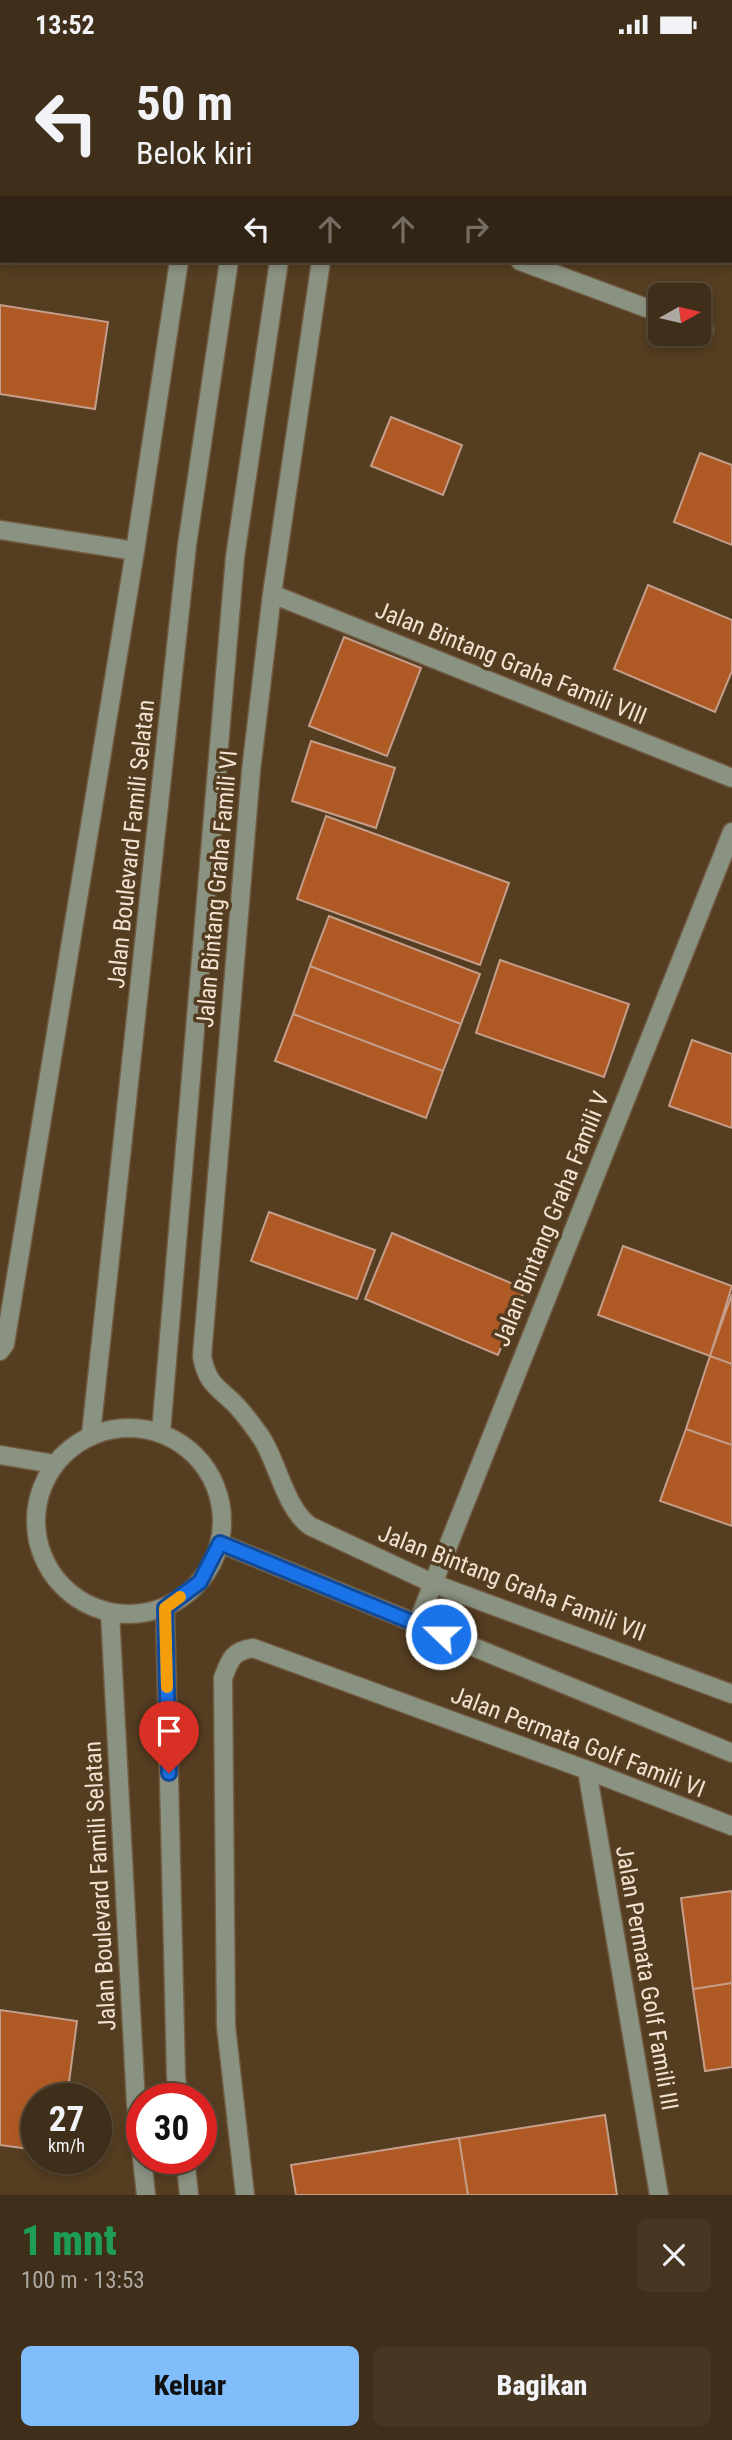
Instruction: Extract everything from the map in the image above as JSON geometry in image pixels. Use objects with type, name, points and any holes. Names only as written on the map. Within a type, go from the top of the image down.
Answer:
[{"type":"street","points":[[0,1351],[5,1344],[135,551],[179,263]]},
{"type":"street","name":"Jalan Boulevard Famili Selatan","points":[[91,1434],[187,545],[229,263]]},
{"type":"street","points":[[161,1432],[235,557],[279,263]]},
{"type":"street","name":"Jalan Bintang Graha Famili VI","points":[[290,1497],[262,1439],[236,1405],[214,1387],[205,1374],[202,1356],[251,771],[272,594],[321,263]]},
{"type":"street","points":[[525,263],[648,309]]},
{"type":"street","points":[[0,530],[135,551]]},
{"type":"street","name":"Jalan Bintang Graha Famili VIII","points":[[272,594],[732,778]]},
{"type":"street","name":"Jalan Bintang Graha Famili V","points":[[417,1624],[732,832]]},
{"type":"street","points":[[138,1427],[161,1432],[190,1450],[212,1477],[222,1509],[220,1543],[200,1582],[165,1608],[138,1615],[110,1613],[68,1592],[41,1554],[36,1507],[54,1464],[91,1434],[114,1428],[138,1427]]},
{"type":"street","points":[[0,1455],[54,1464]]},
{"type":"street","name":"Jalan Bintang Graha Famili VII","points":[[290,1497],[300,1516],[310,1526],[432,1583],[732,1694]]},
{"type":"street","points":[[220,1543],[732,1752]]},
{"type":"street","points":[[165,1608],[177,2083]]},
{"type":"street","name":"Jalan Boulevard Famili Selatan","points":[[110,1613],[135,2083]]},
{"type":"street","name":"Jalan Permata Golf Famili VI","points":[[245,2195],[226,2026],[223,1678],[230,1661],[240,1650],[253,1648],[732,1826]]},
{"type":"street","name":"Jalan Permata Golf Famili III","points":[[587,1770],[659,2195]]},
{"type":"street","name":"Jalan Boulevard Famili Selatan","points":[[144,2174],[146,2195]]},
{"type":"street","points":[[186,2174],[189,2195]]},
{"type":"building","points":[[0,305],[108,322],[95,409],[0,394]]},
{"type":"building","points":[[391,417],[462,445],[443,495],[371,466]]},
{"type":"building","points":[[700,453],[732,465],[732,545],[674,522]]},
{"type":"building","points":[[648,585],[732,620],[732,671],[715,712],[614,669]]},
{"type":"building","points":[[344,637],[421,668],[387,756],[309,726]]},
{"type":"building","points":[[311,741],[395,768],[376,828],[292,801]]},
{"type":"building","points":[[326,816],[509,883],[480,965],[297,899]]},
{"type":"building","points":[[329,916],[480,974],[461,1024],[310,966]]},
{"type":"building","points":[[500,960],[629,1004],[604,1077],[476,1033]]},
{"type":"building","points":[[310,966],[461,1024],[443,1071],[293,1014]]},
{"type":"building","points":[[293,1014],[443,1071],[426,1118],[275,1061]]},
{"type":"building","points":[[692,1040],[732,1054],[732,1128],[669,1106]]},
{"type":"building","points":[[269,1212],[375,1250],[357,1299],[251,1261]]},
{"type":"building","points":[[392,1233],[525,1289],[498,1355],[365,1299]]},
{"type":"building","points":[[623,1246],[732,1286],[710,1356],[598,1315]]},
{"type":"building","points":[[732,1294],[732,1364],[710,1356]]},
{"type":"building","points":[[710,1356],[732,1364],[732,1445],[686,1429]]},
{"type":"building","points":[[686,1429],[732,1445],[732,1526],[660,1501]]},
{"type":"building","points":[[732,1891],[732,1983],[693,1989],[681,1898]]},
{"type":"building","points":[[732,1983],[732,2067],[705,2071],[693,1989]]},
{"type":"building","points":[[0,2010],[77,2021],[69,2083],[21,2083],[21,2148],[0,2145]]},
{"type":"building","points":[[605,2115],[617,2195],[468,2195],[459,2138]]},
{"type":"building","points":[[459,2138],[468,2195],[296,2195],[291,2165]]},
{"type":"slow traffic","points":[[167,1687],[165,1608],[180,1597]]},
{"type":"route","points":[[169,1773],[165,1608],[200,1582],[220,1543],[441,1634]]}]
